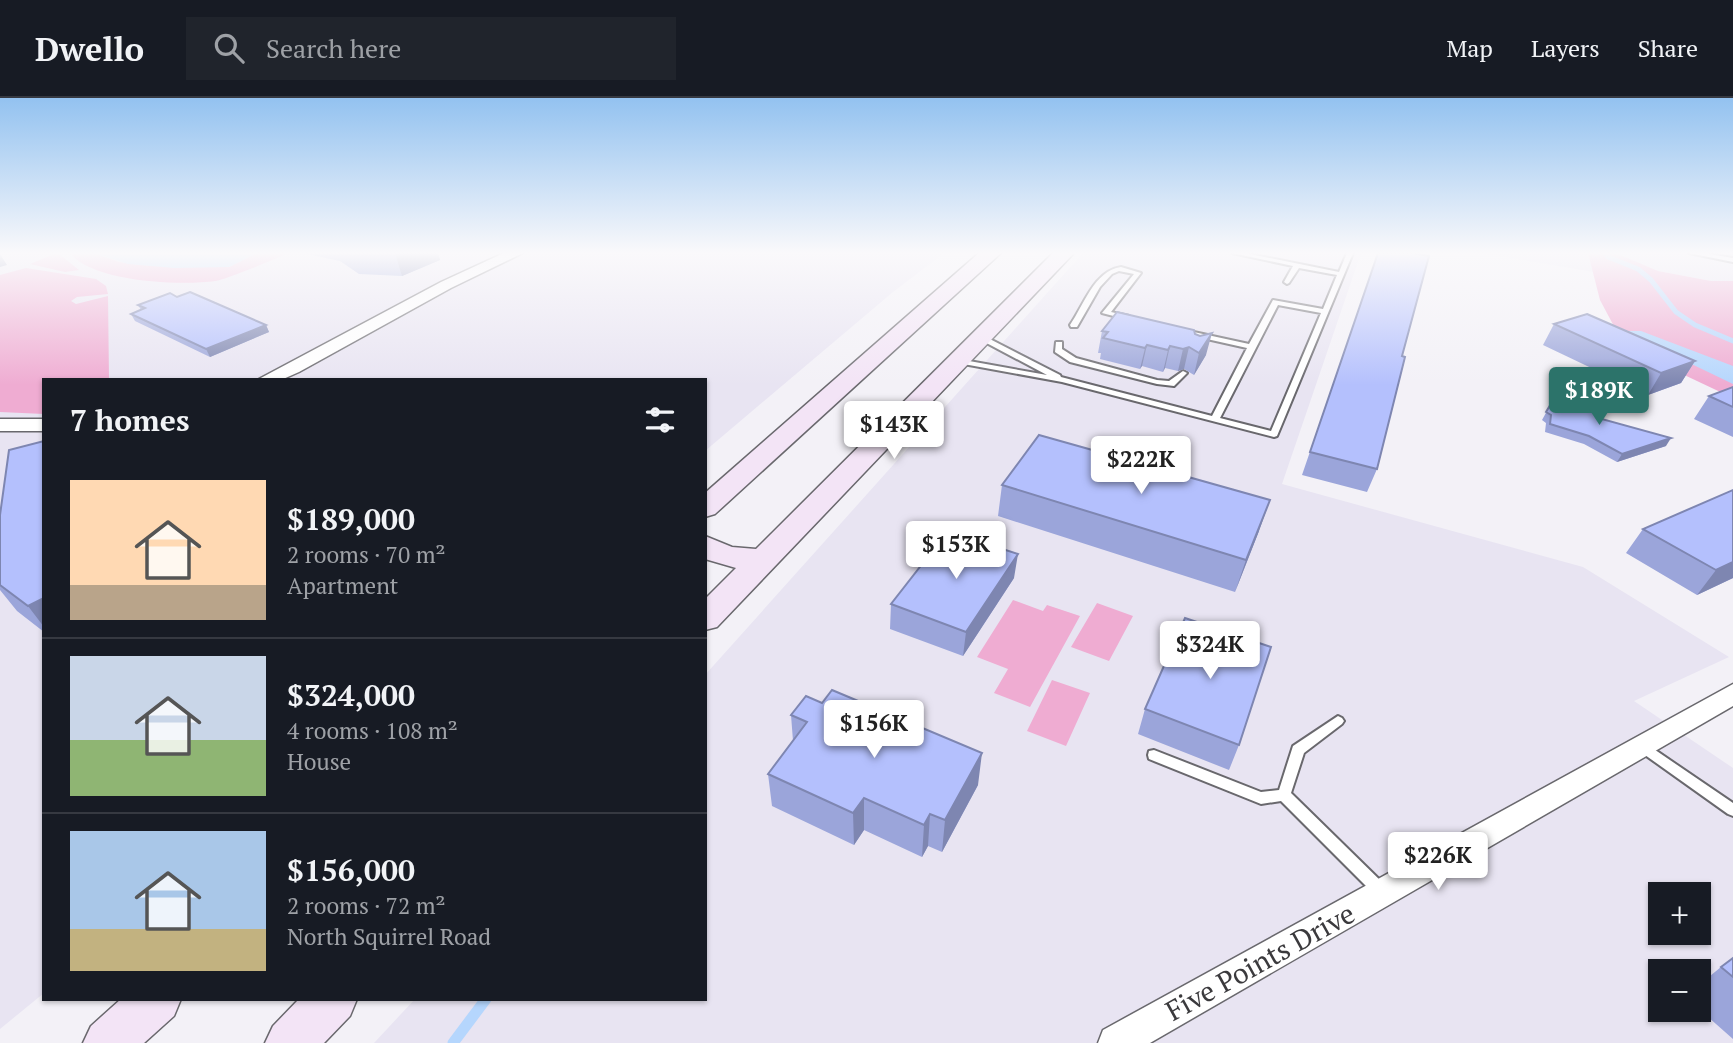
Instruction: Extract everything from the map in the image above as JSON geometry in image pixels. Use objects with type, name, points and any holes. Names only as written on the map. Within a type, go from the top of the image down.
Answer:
[{"type":"main road","points":[[707,506],[942,297]]},
{"type":"main road","points":[[707,617],[982,337],[1017,297]]},
{"type":"main road","points":[[707,546],[721,555],[734,558],[767,558]]},
{"type":"main road","points":[[108,1043],[155,1001]]},
{"type":"main road","points":[[290,1043],[331,1001]]},
{"type":"street","points":[[270,378],[424,297]]},
{"type":"street","points":[[0,425],[42,425]]},
{"type":"street","name":"Five Points Drive","points":[[1116,1043],[1733,694]]},
{"type":"lane","points":[[1074,326],[1089,297]]},
{"type":"lane","points":[[1119,297],[1107,313],[1131,319]]},
{"type":"lane","points":[[958,361],[1062,380],[1274,434],[1331,297]]},
{"type":"lane","points":[[1215,419],[1276,302],[1325,312]]},
{"type":"lane","points":[[1168,328],[1251,347]]},
{"type":"lane","points":[[1200,344],[1205,336]]},
{"type":"lane","points":[[982,337],[1062,380]]},
{"type":"lane","points":[[1059,344],[1058,350],[1073,360],[1157,382],[1171,384],[1183,373]]},
{"type":"lane","points":[[1284,794],[1297,750],[1338,721]]},
{"type":"lane","points":[[1642,746],[1733,810]]},
{"type":"lane","points":[[1154,755],[1261,798],[1284,794]]},
{"type":"lane","points":[[1284,794],[1383,893]]},
{"type":"shaded area","points":[[0,297],[887,297],[707,449],[707,378],[42,378],[42,995],[0,1029]]},
{"type":"shaded area","points":[[0,297],[77,297],[71,301],[76,304],[108,297],[109,378],[42,378],[42,414],[0,412]]},
{"type":"shaded area","points":[[1043,297],[1346,297],[1282,484],[1583,567],[1729,657],[1634,701],[1733,768],[1733,1043],[374,1043],[413,1001],[707,1001],[707,673]]},
{"type":"shaded area","points":[[1599,297],[1733,297],[1733,398],[1625,347]]},
{"type":"shaded area","points":[[1013,600],[1043,611],[1047,605],[1080,616],[1030,707],[994,693],[1008,669],[977,657]]},
{"type":"shaded area","points":[[1097,603],[1133,616],[1109,661],[1071,647]]},
{"type":"shaded area","points":[[1052,680],[1090,693],[1066,746],[1027,731]]},
{"type":"water","points":[[1623,331],[1641,331],[1733,366],[1733,384]]},
{"type":"building","points":[[159,297],[202,297],[266,325],[206,349],[131,314],[145,308],[138,305]]},
{"type":"building","points":[[1363,297],[1418,297],[1377,469],[1310,452]]},
{"type":"building","points":[[1117,312],[1194,330],[1195,334],[1200,336],[1212,333],[1199,353],[1189,347],[1183,349],[1170,346],[1168,350],[1147,345],[1145,348],[1103,338],[1108,332],[1102,331]]},
{"type":"building","points":[[1587,314],[1695,361],[1661,373],[1554,324]]},
{"type":"building","points":[[1733,387],[1733,407],[1709,396]]},
{"type":"building","points":[[1570,397],[1597,413],[1598,418],[1671,438],[1622,454],[1589,436],[1550,424],[1551,415],[1546,412],[1552,402]]},
{"type":"building","points":[[1039,435],[1270,500],[1246,560],[1002,485]]},
{"type":"building","points":[[42,442],[42,599],[28,606],[0,585],[0,515],[9,450]]},
{"type":"building","points":[[1733,490],[1733,562],[1716,570],[1643,529]]},
{"type":"building","points":[[948,531],[1018,554],[966,632],[891,604]]},
{"type":"building","points":[[1185,618],[1271,647],[1239,745],[1145,709]]},
{"type":"building","points":[[832,690],[982,753],[945,820],[930,814],[924,825],[864,798],[853,813],[768,774],[807,722],[791,715],[806,696],[822,703]]},
{"type":"building","points":[[1733,958],[1733,977],[1721,967]]},
{"type":"waterway","points":[[1664,297],[1676,312],[1695,325],[1733,341]]},
{"type":"waterway","points":[[453,1043],[484,1001]]}]
